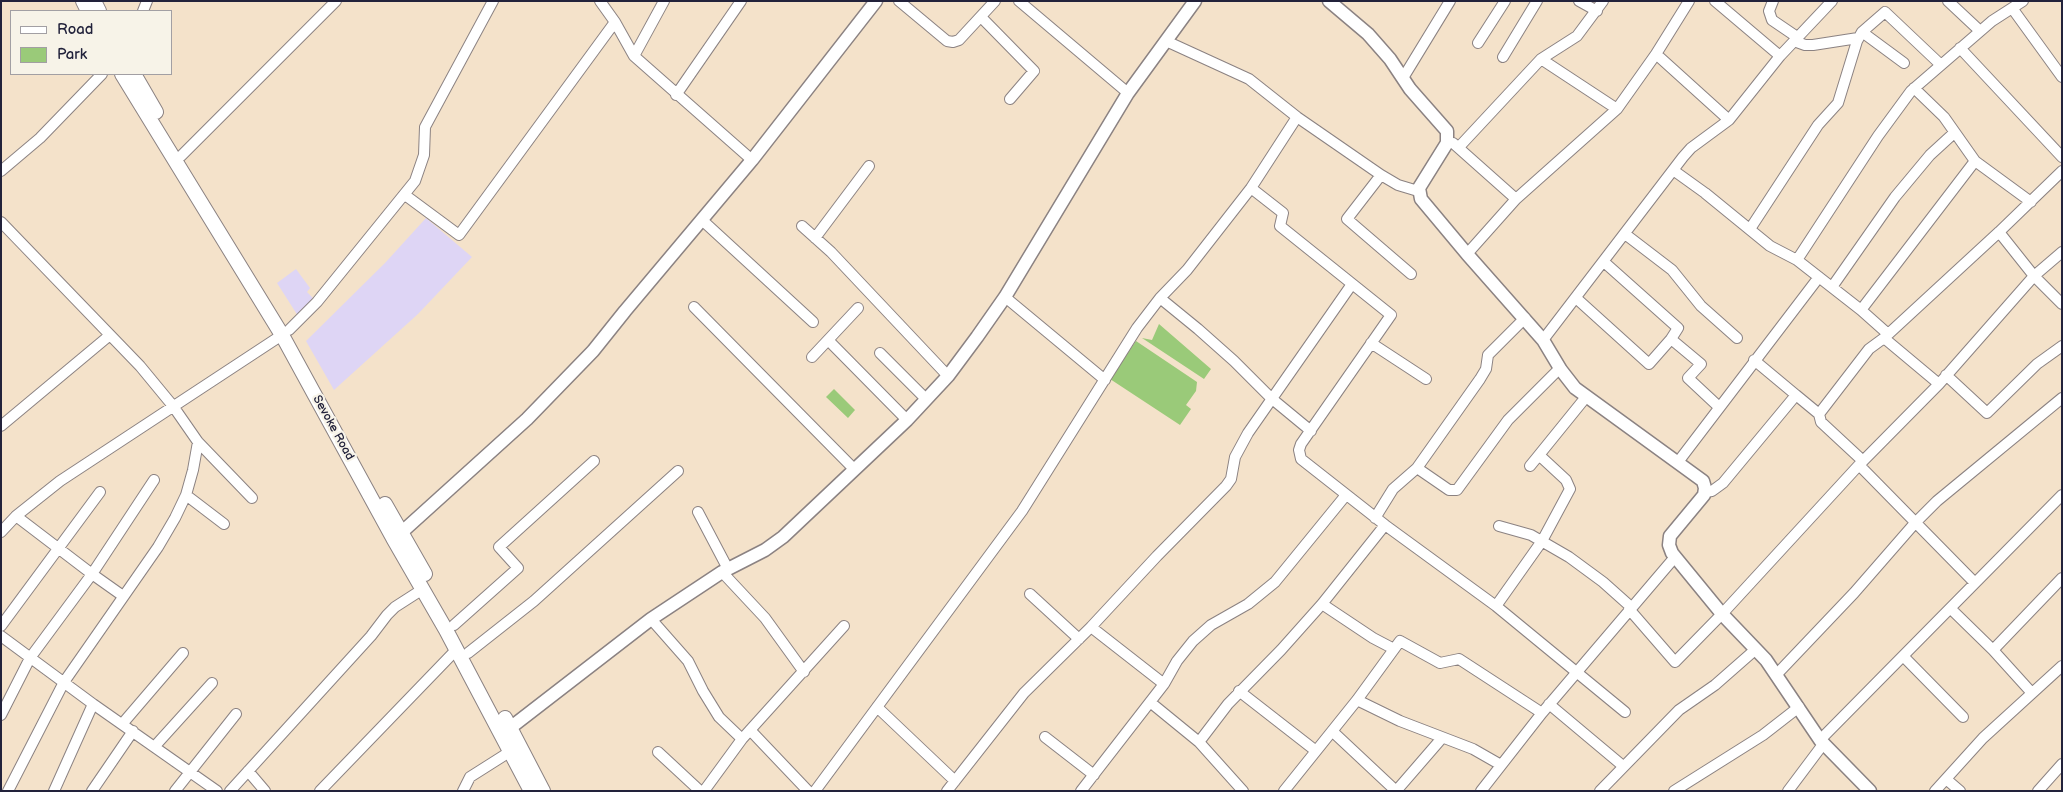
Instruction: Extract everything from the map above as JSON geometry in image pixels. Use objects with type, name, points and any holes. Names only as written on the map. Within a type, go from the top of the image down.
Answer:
[{"type":"main road","name":"Sevoke Road","points":[[123,75],[286,333]]},
{"type":"main road","name":"Sevoke Road","points":[[135,75],[286,333],[398,535],[454,625],[463,651]]},
{"type":"main road","name":"Sevoke Road","points":[[398,535],[423,589],[463,651],[506,731],[543,791]]},
{"type":"main road","name":"Sevoke Road","points":[[506,731],[511,751],[531,791]]},
{"type":"street","points":[[181,156],[336,1]]},
{"type":"street","points":[[1,532],[16,516],[60,481],[286,333],[317,302],[415,181],[424,155],[425,127],[493,1]]},
{"type":"street","points":[[600,1],[615,22],[634,56],[752,160]]},
{"type":"street","points":[[634,56],[664,1]]},
{"type":"street","points":[[676,95],[740,1]]},
{"type":"street","points":[[398,535],[561,386],[593,351],[752,160],[876,1]]},
{"type":"street","points":[[899,1],[950,42],[959,40],[995,1]]},
{"type":"street","points":[[1018,1],[1128,93]]},
{"type":"street","points":[[506,731],[651,619],[725,570],[765,550],[783,537],[907,420],[948,376],[1005,297],[1128,93],[1195,1]]},
{"type":"street","points":[[1329,1],[1368,34],[1390,58],[1403,78],[1448,134],[1448,140],[1420,185],[1418,191],[1421,199],[1543,340],[1575,388],[1703,481],[1705,492],[1702,498],[1670,536],[1669,545],[1674,557],[1722,614],[1756,648],[1777,674],[1822,742],[1870,791]]},
{"type":"street","points":[[1403,78],[1450,1]]},
{"type":"street","points":[[1478,43],[1505,1]]},
{"type":"street","points":[[1503,57],[1537,1]]},
{"type":"street","points":[[1579,1],[1597,11]]},
{"type":"street","points":[[1459,147],[1541,59],[1578,36],[1604,1]]},
{"type":"street","points":[[1467,254],[1516,199],[1617,109],[1656,54],[1689,1]]},
{"type":"street","points":[[1715,1],[1780,56]]},
{"type":"street","points":[[1773,1],[1769,11],[1772,20],[1805,45],[1860,35],[1904,63]]},
{"type":"street","points":[[1543,340],[1691,148],[1729,120],[1780,56],[1832,1]]},
{"type":"street","points":[[1948,1],[1980,32]]},
{"type":"street","points":[[1797,260],[1878,136],[1914,88],[1980,32],[2023,1]]},
{"type":"street","points":[[2012,8],[2062,77]]},
{"type":"street","points":[[1750,229],[1818,125],[1838,103],[1860,35],[1885,12],[1941,65]]},
{"type":"street","points":[[981,17],[1034,71],[1010,99]]},
{"type":"street","points":[[405,195],[459,235],[615,22]]},
{"type":"street","points":[[1166,41],[1249,79],[1297,117],[1381,175],[1398,186],[1418,191]]},
{"type":"street","points":[[1960,48],[2062,157]]},
{"type":"street","points":[[1656,54],[1729,120]]},
{"type":"street","points":[[1541,59],[1617,109]]},
{"type":"street","points":[[1,171],[40,138],[101,75]]},
{"type":"street","points":[[1914,88],[1944,116],[1975,161],[2031,202]]},
{"type":"street","points":[[815,791],[1022,511],[1128,341],[1160,298],[1187,270],[1251,188],[1297,117]]},
{"type":"street","points":[[1832,288],[1895,196],[1930,155],[1954,133]]},
{"type":"street","points":[[1448,140],[1459,147],[1516,199]]},
{"type":"street","points":[[1861,310],[1975,161]]},
{"type":"street","points":[[815,238],[868,166]]},
{"type":"street","points":[[1673,170],[1770,246],[1797,260],[1861,310],[1886,336],[1939,384]]},
{"type":"street","points":[[1819,414],[1861,358],[2031,202],[2062,171]]},
{"type":"street","points":[[1381,175],[1348,219],[1411,274]]},
{"type":"street","points":[[1251,188],[1283,213],[1280,226],[1390,315],[1300,447],[1300,457],[1375,518],[1496,606],[1624,712]]},
{"type":"street","points":[[702,220],[813,322]]},
{"type":"street","points":[[1,222],[140,366],[173,406],[198,442],[252,498]]},
{"type":"street","points":[[802,226],[948,376]]},
{"type":"street","points":[[1998,232],[2021,257],[2034,276],[2062,304]]},
{"type":"street","points":[[1625,234],[1672,270],[1701,306],[1737,338]]},
{"type":"street","points":[[1499,526],[1520,531],[1542,540],[1587,569],[1630,608],[1675,662],[1722,614],[1861,463],[1939,384],[2034,276],[2062,252]]},
{"type":"street","points":[[1576,298],[1649,364],[1671,339],[1678,328],[1604,262]]},
{"type":"street","points":[[1678,462],[1819,277]]},
{"type":"street","points":[[947,791],[956,782],[1016,702],[1226,486],[1231,478],[1240,448],[1271,398],[1352,284]]},
{"type":"street","points":[[1005,297],[1105,380]]},
{"type":"street","points":[[1160,298],[1234,361],[1271,398],[1311,431]]},
{"type":"street","points":[[694,306],[854,469]]},
{"type":"street","points":[[812,357],[858,308]]},
{"type":"street","points":[[1375,518],[1393,489],[1417,468],[1486,369],[1488,355],[1525,318]]},
{"type":"street","points":[[4,419],[110,334]]},
{"type":"street","points":[[1671,339],[1701,364],[1688,378],[1719,407]]},
{"type":"street","points":[[828,340],[907,420]]},
{"type":"street","points":[[1371,343],[1426,379]]},
{"type":"street","points":[[1946,375],[1987,413],[2037,364],[2062,346]]},
{"type":"street","points":[[880,353],[926,399]]},
{"type":"street","points":[[1754,360],[1819,414],[1822,422],[1914,523],[1975,583]]},
{"type":"street","points":[[1417,468],[1449,490],[1457,490],[1508,420],[1560,368]]},
{"type":"street","points":[[1705,492],[1712,490],[1722,482],[1796,395]]},
{"type":"street","points":[[1530,466],[1586,397]]},
{"type":"street","points":[[1777,674],[1854,593],[1914,523],[2062,398]]},
{"type":"street","points":[[8,791],[64,682],[158,547],[175,518],[186,495],[198,442]]},
{"type":"street","points":[[1496,606],[1542,540],[1570,489],[1566,480],[1539,455]]},
{"type":"street","points":[[454,625],[518,568],[499,547],[594,461]]},
{"type":"street","points":[[320,791],[463,651],[534,601],[678,471]]},
{"type":"street","points":[[1,715],[30,658],[92,574],[154,480]]},
{"type":"street","points":[[1,626],[100,492]]},
{"type":"street","points":[[1080,791],[1164,684],[1181,656],[1202,632],[1219,619],[1257,597],[1275,582],[1346,494]]},
{"type":"street","points":[[1788,791],[1822,742],[1903,656],[2062,494]]},
{"type":"street","points":[[186,495],[224,524]]},
{"type":"street","points":[[698,512],[725,570],[765,618],[804,672]]},
{"type":"street","points":[[16,516],[123,596]]},
{"type":"street","points":[[1199,742],[1239,691],[1281,650],[1322,604],[1385,525]]},
{"type":"street","points":[[1481,791],[1576,671],[1674,557]]},
{"type":"street","points":[[1993,650],[2062,578]]},
{"type":"street","points":[[230,791],[371,636],[395,606],[423,589]]},
{"type":"street","points":[[1030,594],[1079,639]]},
{"type":"street","points":[[1322,604],[1373,638],[1394,649]]},
{"type":"street","points":[[1951,609],[2032,692]]},
{"type":"street","points":[[651,619],[688,661],[719,717],[742,739]]},
{"type":"street","points":[[658,752],[702,791],[742,739],[844,626]]},
{"type":"street","points":[[1091,626],[1164,684]]},
{"type":"street","points":[[1,636],[93,704],[217,791]]},
{"type":"street","points":[[1284,791],[1358,700],[1400,641],[1440,662],[1459,659],[1542,713]]},
{"type":"street","points":[[1600,791],[1679,710],[1715,685],[1756,648]]},
{"type":"street","points":[[123,724],[183,653]]},
{"type":"street","points":[[1903,656],[1963,717]]},
{"type":"street","points":[[1935,791],[1983,738],[2032,692],[2061,669]]},
{"type":"street","points":[[155,746],[212,683]]},
{"type":"street","points":[[1239,691],[1316,751]]},
{"type":"street","points":[[1358,700],[1400,721],[1473,749],[1501,765]]},
{"type":"street","points":[[1150,702],[1199,742],[1243,791]]},
{"type":"street","points":[[54,791],[93,704]]},
{"type":"street","points":[[1549,704],[1623,766]]},
{"type":"street","points":[[877,707],[956,782]]},
{"type":"street","points":[[1674,791],[1763,735],[1799,707]]},
{"type":"street","points":[[175,791],[236,714]]},
{"type":"street","points":[[750,730],[808,791]]},
{"type":"street","points":[[92,791],[133,731]]},
{"type":"street","points":[[1332,731],[1396,790],[1442,738]]},
{"type":"street","points":[[1044,737],[1094,775]]},
{"type":"street","points":[[463,791],[470,777],[511,751]]},
{"type":"street","points":[[2038,791],[2062,764]]},
{"type":"street","points":[[248,771],[265,791]]},
{"type":"street","points":[[1946,779],[1960,791]]},
{"type":"shaded area","points":[[426,218],[472,257],[418,314],[334,390],[306,341],[385,263]]},
{"type":"shaded area","points":[[296,269],[310,288],[307,292],[313,298],[298,316],[277,283]]},
{"type":"green space","points":[[1159,324],[1211,369],[1204,379],[1142,338],[1152,340]]},
{"type":"green space","points":[[1136,341],[1197,382],[1196,391],[1186,405],[1191,409],[1180,425],[1110,379]]},
{"type":"green space","points":[[834,389],[855,410],[848,418],[826,397]]}]
